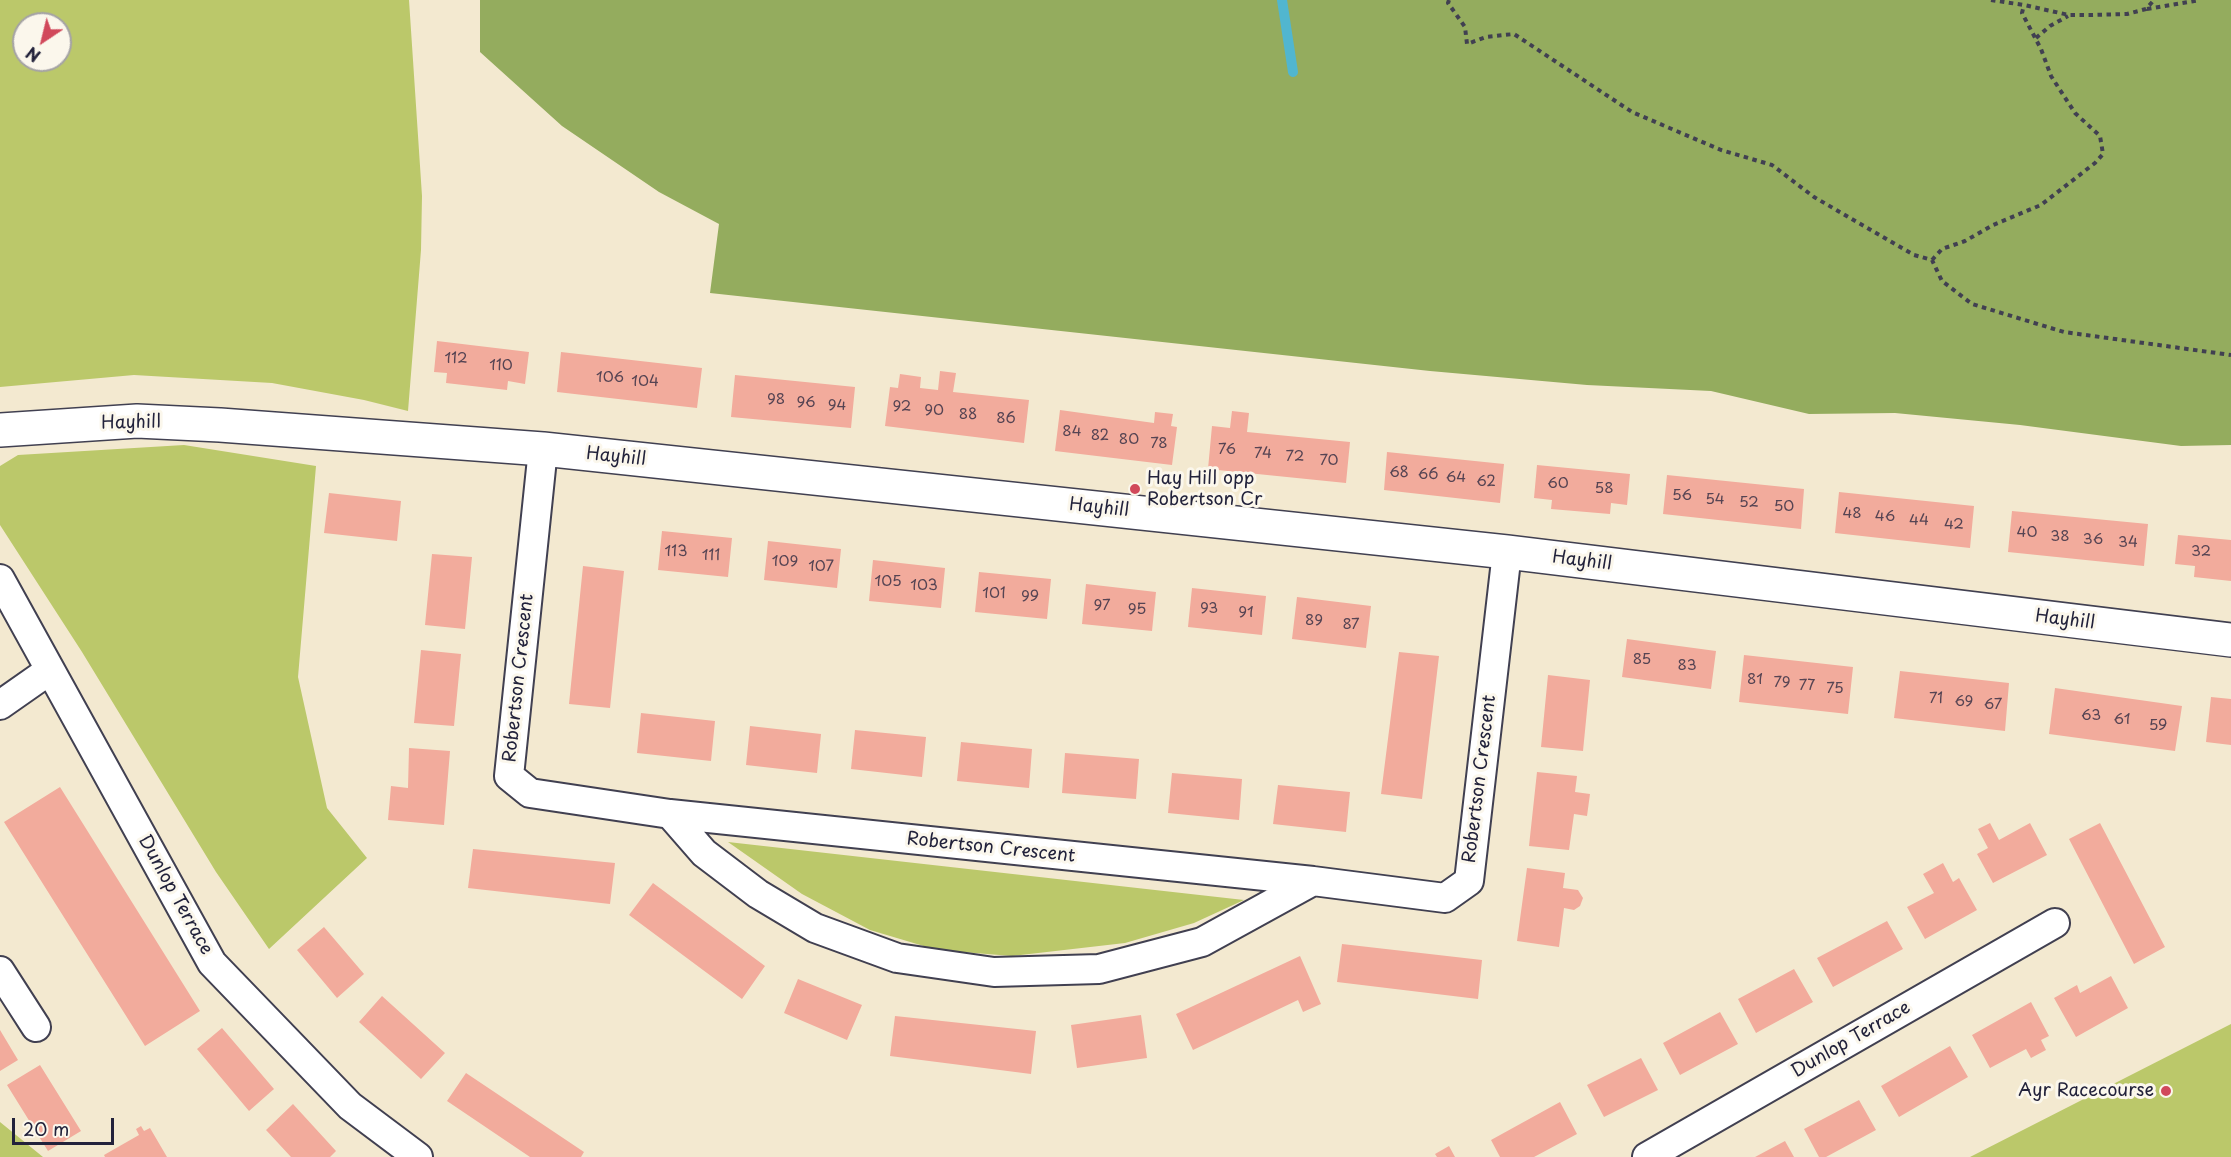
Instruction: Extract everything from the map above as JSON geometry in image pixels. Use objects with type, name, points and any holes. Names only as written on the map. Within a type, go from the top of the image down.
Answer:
[{"type":"street","name":"Hayhill","points":[[0,430],[137,421],[543,449],[1507,552],[2231,640]]},
{"type":"street","name":"Robertson Crescent","points":[[543,449],[508,776],[530,793],[670,814],[1313,881],[1445,898],[1469,881],[1507,552]]},
{"type":"street","name":"Dunlop Terrace","points":[[0,579],[212,963],[350,1106],[418,1157]]},
{"type":"street","points":[[0,705],[50,670]]},
{"type":"street","points":[[670,814],[704,853],[758,894],[815,928],[897,958],[994,972],[1099,969],[1202,942],[1313,881]]},
{"type":"street","name":"Dunlop Terrace","points":[[1647,1157],[2055,923]]},
{"type":"street","points":[[0,971],[36,1027]]},
{"type":"path","points":[[1449,0],[1448,3],[1465,27],[1467,44],[1486,37],[1514,34],[1632,112],[1720,150],[1772,165],[1814,197],[1914,255],[1932,260],[1942,281],[1972,304],[2064,332],[2231,355]]},
{"type":"path","points":[[1991,0],[2069,15],[2127,14],[2200,0]]},
{"type":"path","points":[[2146,9],[2154,0]]},
{"type":"path","points":[[1932,260],[1942,249],[1965,241],[1993,225],[2041,205],[2103,154],[2100,136],[2085,124],[2063,97],[2051,76],[2036,38],[2022,13],[2024,5]]},
{"type":"path","points":[[2036,38],[2050,26],[2069,15]]},
{"type":"green space","points":[[0,0],[409,0],[422,196],[421,250],[408,411],[364,400],[272,383],[134,375],[0,387]]},
{"type":"green space","points":[[480,0],[2231,0],[2231,445],[2181,446],[2020,425],[1895,413],[1809,414],[1711,391],[1587,385],[1430,371],[710,293],[719,224],[659,192],[562,126],[480,52]]},
{"type":"green space","points":[[184,445],[316,466],[298,677],[327,808],[367,858],[269,949],[216,872],[82,652],[0,525],[0,466],[18,455]]},
{"type":"green space","points":[[728,842],[1244,900],[1194,923],[1125,943],[1012,956],[937,950],[870,930],[802,894]]},
{"type":"green space","name":"Ayr Racecourse","points":[[2231,1024],[2231,1157],[1970,1157]]},
{"type":"green space","points":[[0,1122],[43,1157],[0,1157]]},
{"type":"building","points":[[437,341],[529,352],[525,384],[508,381],[507,390],[446,383],[447,373],[434,372]]},
{"type":"building","points":[[561,352],[702,368],[697,408],[557,392]]},
{"type":"building","points":[[940,371],[956,373],[953,392],[1029,400],[1024,443],[885,426],[890,387],[898,388],[900,374],[921,377],[920,388],[938,390]]},
{"type":"building","points":[[735,375],[855,387],[851,428],[731,417]]},
{"type":"building","points":[[1060,410],[1154,423],[1155,412],[1173,414],[1171,426],[1177,427],[1172,465],[1055,451]]},
{"type":"building","points":[[1232,411],[1249,413],[1247,432],[1350,442],[1346,483],[1208,469],[1212,426],[1230,428]]},
{"type":"building","points":[[1387,452],[1504,464],[1500,503],[1384,490]]},
{"type":"building","points":[[1537,465],[1630,474],[1627,505],[1611,503],[1610,514],[1551,509],[1552,500],[1534,498]]},
{"type":"building","points":[[1667,475],[1804,489],[1801,529],[1663,514]]},
{"type":"building","points":[[1839,492],[1974,506],[1970,548],[1835,533]]},
{"type":"building","points":[[329,493],[401,501],[397,541],[324,533]]},
{"type":"building","points":[[2012,511],[2148,524],[2144,566],[2008,552]]},
{"type":"building","points":[[662,531],[732,538],[728,577],[658,570]]},
{"type":"building","points":[[2178,535],[2231,540],[2231,581],[2194,577],[2195,566],[2175,564]]},
{"type":"building","points":[[768,541],[841,549],[837,588],[764,580]]},
{"type":"building","points":[[432,554],[472,557],[465,629],[425,625]]},
{"type":"building","points":[[873,560],[945,568],[941,608],[869,601]]},
{"type":"building","points":[[583,566],[624,571],[610,708],[569,704]]},
{"type":"building","points":[[979,572],[1051,579],[1047,619],[975,612]]},
{"type":"building","points":[[1086,584],[1156,592],[1152,631],[1082,624]]},
{"type":"building","points":[[1192,588],[1266,596],[1262,635],[1188,627]]},
{"type":"building","points":[[1297,597],[1371,606],[1366,648],[1292,639]]},
{"type":"building","points":[[1627,639],[1716,651],[1711,689],[1622,677]]},
{"type":"building","points":[[421,650],[461,654],[454,726],[414,723]]},
{"type":"building","points":[[1399,652],[1439,656],[1422,799],[1381,794]]},
{"type":"building","points":[[1744,655],[1853,667],[1848,714],[1739,702]]},
{"type":"building","points":[[1900,671],[2009,683],[2005,731],[1894,718]]},
{"type":"building","points":[[1548,675],[1590,680],[1583,751],[1541,747]]},
{"type":"building","points":[[2055,688],[2182,706],[2175,751],[2049,734]]},
{"type":"building","points":[[2211,697],[2231,699],[2231,745],[2206,742]]},
{"type":"building","points":[[641,713],[715,721],[711,761],[637,753]]},
{"type":"building","points":[[750,726],[821,734],[817,773],[746,765]]},
{"type":"building","points":[[855,730],[926,737],[922,777],[851,769]]},
{"type":"building","points":[[961,742],[1032,749],[1029,788],[957,781]]},
{"type":"building","points":[[409,748],[450,751],[444,825],[388,820],[391,786],[408,788]]},
{"type":"building","points":[[1065,753],[1139,759],[1136,799],[1062,793]]},
{"type":"building","points":[[1537,772],[1577,776],[1575,792],[1590,794],[1587,816],[1574,814],[1569,850],[1529,846]]},
{"type":"building","points":[[1172,773],[1242,779],[1239,820],[1168,813]]},
{"type":"building","points":[[1278,785],[1350,792],[1346,832],[1273,824]]},
{"type":"building","points":[[60,787],[200,1011],[145,1046],[4,822]]},
{"type":"building","points":[[1990,823],[1999,840],[2030,823],[2047,855],[1993,883],[1977,854],[1988,848],[1978,829]]},
{"type":"building","points":[[2100,823],[2165,947],[2134,964],[2069,839]]},
{"type":"building","points":[[473,849],[615,863],[610,904],[468,888]]},
{"type":"building","points":[[1943,863],[1953,882],[1959,878],[1977,910],[1925,939],[1907,907],[1934,893],[1923,874]]},
{"type":"building","points":[[1527,868],[1565,873],[1563,888],[1578,890],[1583,898],[1580,906],[1574,910],[1564,908],[1559,947],[1517,941]]},
{"type":"building","points":[[653,883],[765,966],[742,999],[629,915]]},
{"type":"building","points":[[1887,921],[1903,949],[1833,987],[1817,958]]},
{"type":"building","points":[[324,927],[364,974],[337,998],[297,950]]},
{"type":"building","points":[[1342,944],[1482,960],[1478,999],[1337,982]]},
{"type":"building","points":[[1300,956],[1321,1004],[1303,1012],[1298,1000],[1193,1050],[1176,1014]]},
{"type":"building","points":[[1794,969],[1813,1002],[1756,1033],[1738,999]]},
{"type":"building","points":[[2111,976],[2128,1008],[2076,1037],[2054,998],[2077,985],[2080,993]]},
{"type":"building","points":[[798,979],[862,1005],[847,1040],[784,1013]]},
{"type":"building","points":[[382,996],[445,1053],[421,1079],[359,1022]]},
{"type":"building","points":[[2031,1002],[2049,1036],[2041,1040],[2046,1050],[2031,1058],[2026,1049],[1990,1068],[1972,1035]]},
{"type":"building","points":[[1720,1012],[1738,1044],[1680,1075],[1663,1043]]},
{"type":"building","points":[[1141,1015],[1147,1058],[1077,1068],[1071,1025]]},
{"type":"building","points":[[895,1016],[1036,1031],[1031,1074],[890,1056]]},
{"type":"building","points":[[222,1028],[274,1089],[249,1111],[197,1049]]},
{"type":"building","points":[[0,1030],[18,1060],[0,1071]]},
{"type":"building","points":[[1950,1046],[1968,1077],[1899,1117],[1881,1086]]},
{"type":"building","points":[[1641,1058],[1658,1090],[1604,1117],[1587,1085]]},
{"type":"building","points":[[40,1065],[81,1131],[48,1151],[7,1085]]},
{"type":"building","points":[[466,1073],[584,1152],[581,1157],[530,1157],[447,1101]]},
{"type":"building","points":[[1859,1100],[1876,1130],[1826,1157],[1819,1157],[1804,1129]]},
{"type":"building","points":[[1560,1102],[1577,1134],[1534,1157],[1500,1157],[1491,1140]]},
{"type":"building","points":[[293,1104],[336,1151],[330,1157],[291,1157],[266,1130]]},
{"type":"building","points":[[141,1126],[144,1131],[150,1128],[167,1157],[105,1157],[104,1155],[139,1135],[136,1129]]},
{"type":"building","points":[[1785,1141],[1794,1157],[1755,1157]]},
{"type":"building","points":[[1449,1146],[1455,1157],[1437,1157],[1435,1154]]},
{"type":"waterway","points":[[1282,0],[1293,72]]},
{"type":"place","name":"Hay Hill opp Robertson Cr","points":[[1135,489]]},
{"type":"place","name":"Ayr Racecourse","points":[[2166,1091]]}]
